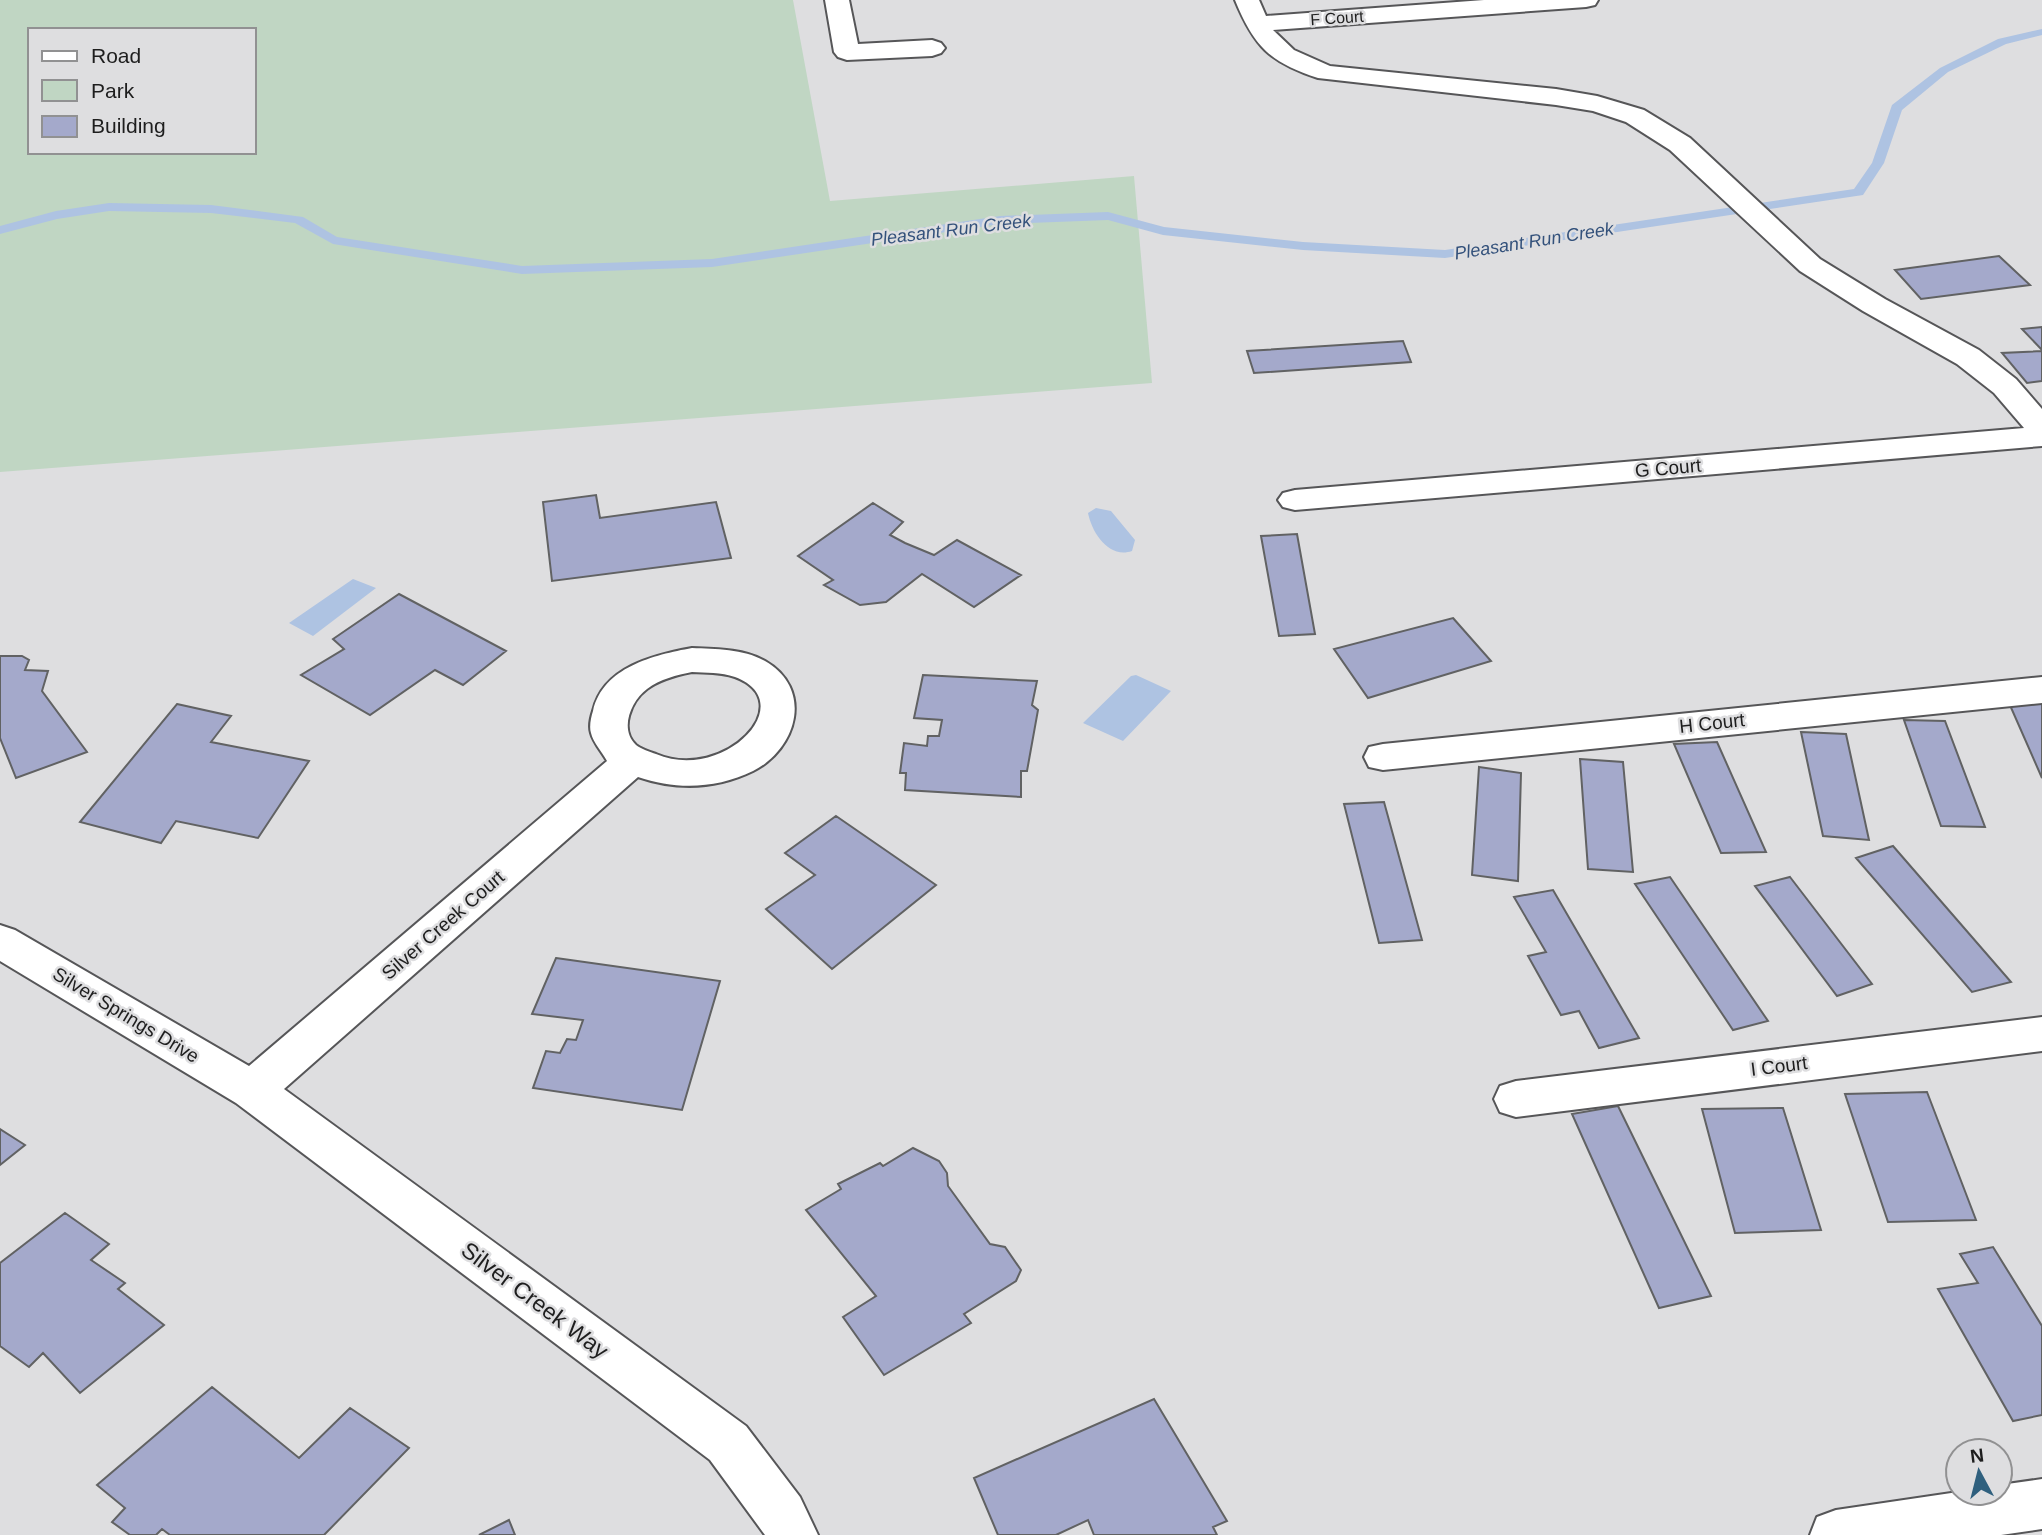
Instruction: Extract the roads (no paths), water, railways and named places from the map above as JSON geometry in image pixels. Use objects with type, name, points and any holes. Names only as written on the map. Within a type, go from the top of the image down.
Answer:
[{"type":"street","points":[[837,0],[848,52],[932,48]]},
{"type":"street","points":[[1247,0],[1264,40],[1294,62],[1327,73],[1556,97],[1597,104],[1635,116],[1659,128],[1716,175],[1810,265],[1874,305],[1968,357],[2005,386],[2042,429]]},
{"type":"street","name":"F Court","points":[[1256,24],[1586,0]]},
{"type":"street","name":"G Court","points":[[1295,500],[2042,436]]},
{"type":"street","name":"H Court","points":[[1383,757],[2042,690]]},
{"type":"street","name":"Silver Creek Court","points":[[252,1090],[634,760]]},
{"type":"street","name":"Silver Springs Drive","points":[[0,941],[252,1090]]},
{"type":"street","name":"I Court","points":[[1516,1098],[2042,1034]]},
{"type":"street","name":"Silver Creek Way","points":[[252,1090],[728,1443],[782,1515],[793,1535]]},
{"type":"street","points":[[1836,1535],[2042,1504]]},
{"type":"water","points":[[1096,508],[1111,511],[1135,540],[1132,551],[1116,551],[1103,542],[1093,528],[1088,513]]},
{"type":"water","points":[[353,579],[376,588],[313,636],[289,623]]},
{"type":"water","points":[[1136,675],[1171,691],[1123,741],[1083,723],[1131,676]]},
{"type":"waterway","name":"Pleasant Run Creek","points":[[0,230],[56,215],[109,207],[211,209],[298,220],[333,240],[522,270],[712,263],[1000,220],[1108,216],[1163,231],[1303,246],[1445,254],[1858,192],[1878,163],[1896,108],[1944,70],[2002,41],[2042,32]]}]
